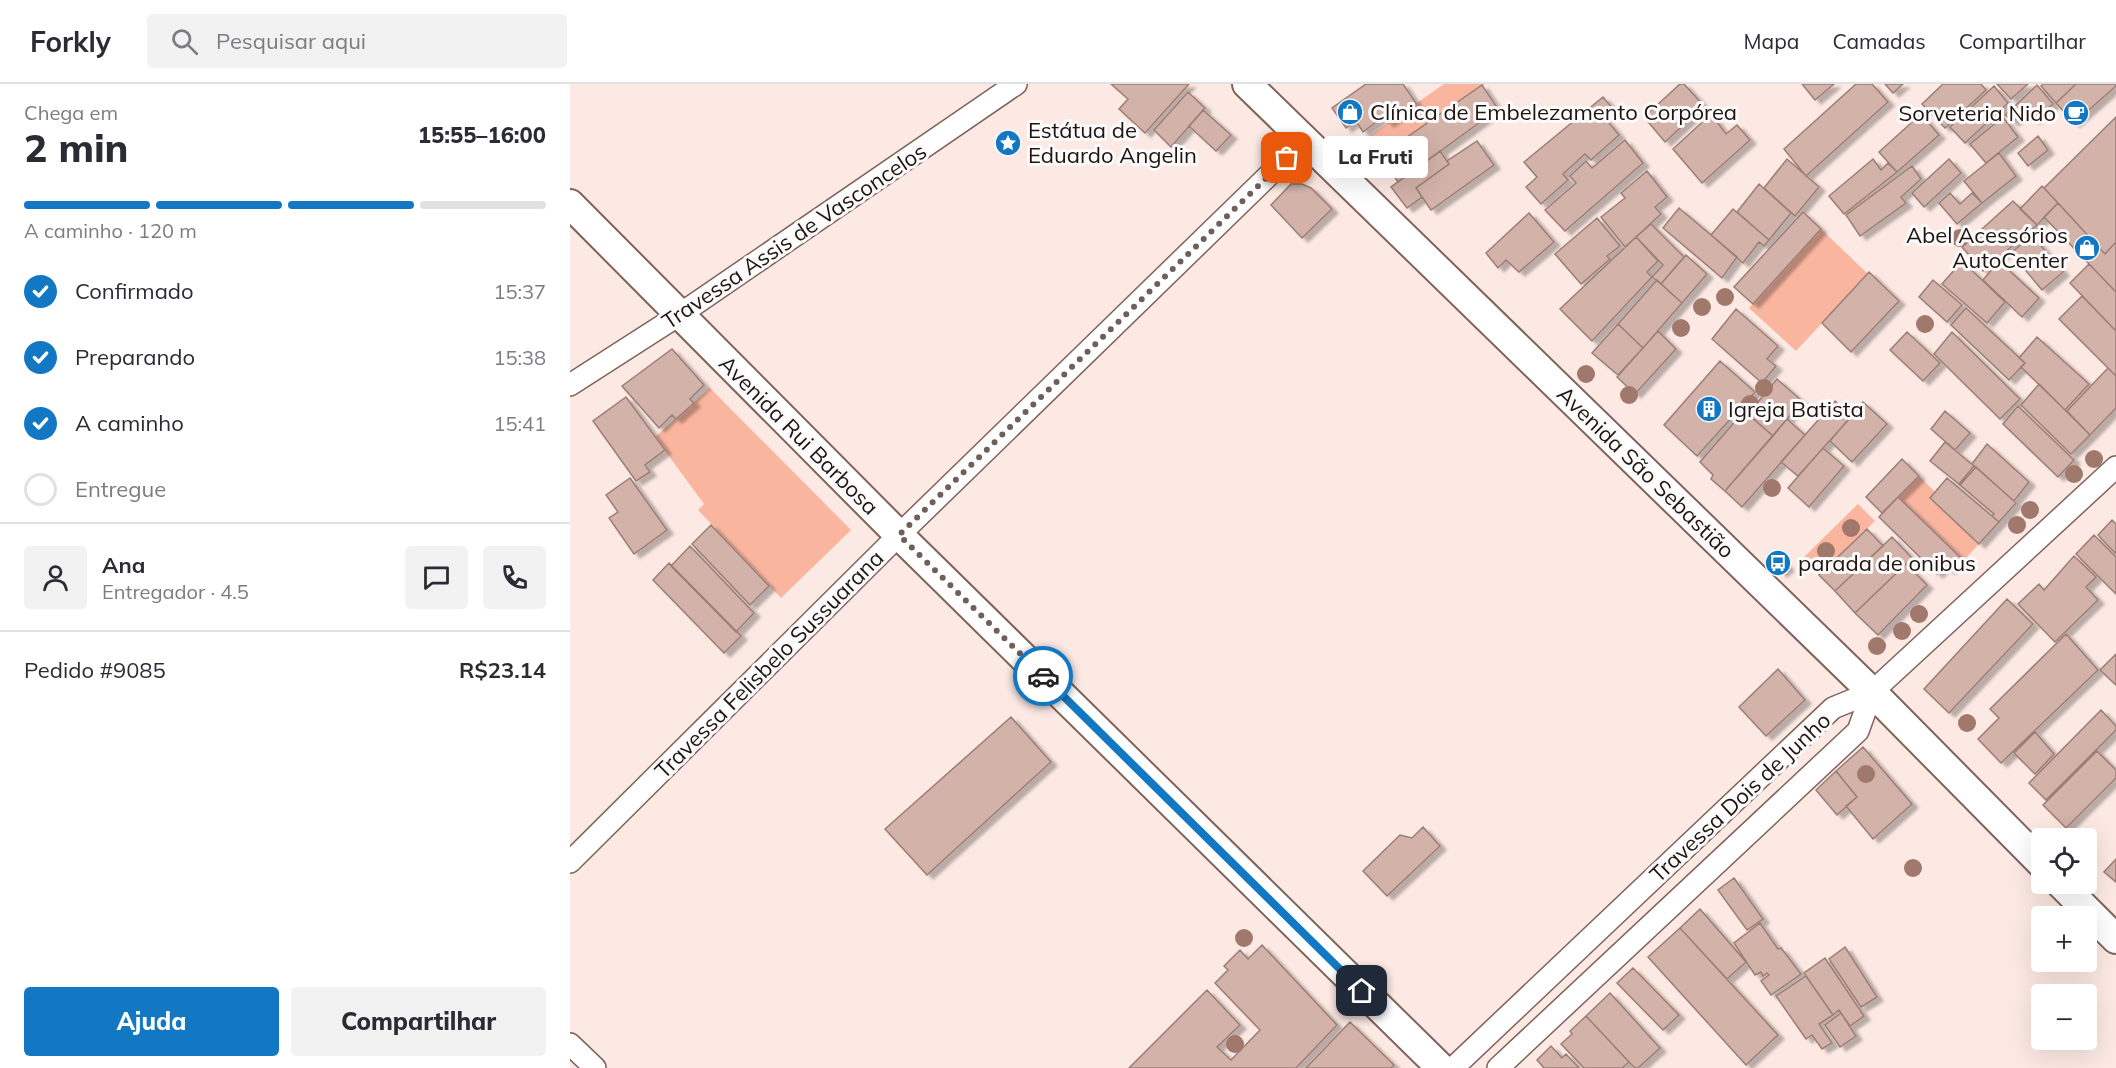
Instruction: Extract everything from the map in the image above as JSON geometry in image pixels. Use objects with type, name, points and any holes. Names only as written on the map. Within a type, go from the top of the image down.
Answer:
[{"type":"main road","name":"Avenida São Sebastião","points":[[1247,84],[1872,692],[2031,853]]},
{"type":"main road","name":"Avenida Rui Barbosa","points":[[570,204],[899,535],[1441,1068]]},
{"type":"main road","points":[[2071,894],[2116,939]]},
{"type":"street","name":"Travessa Assis de Vasconcelos","points":[[570,385],[679,315],[1016,84]]},
{"type":"street","name":"Travessa Felisbelo Sussuarana","points":[[570,862],[899,535],[1305,141]]},
{"type":"street","name":"Travessa Dois de Junho","points":[[1453,1068],[1833,708],[1872,692],[2116,467]]},
{"type":"street","points":[[1498,1068],[1858,731],[1872,692]]},
{"type":"street","points":[[570,1044],[594,1068]]},
{"type":"shaded area","points":[[1444,84],[1485,84],[1380,156],[1365,139]]},
{"type":"shaded area","points":[[1821,229],[1868,274],[1796,351],[1749,308]]},
{"type":"shaded area","points":[[710,388],[851,530],[781,598],[698,510],[704,504],[655,437]]},
{"type":"shaded area","points":[[1919,476],[1935,492],[1930,499],[1979,544],[1964,560],[1898,497]]},
{"type":"shaded area","points":[[1858,504],[1875,521],[1819,575],[1803,558]]},
{"type":"building","points":[[1111,84],[1189,84],[1145,133],[1119,109],[1128,99]]},
{"type":"building","points":[[1366,84],[1403,84],[1416,103],[1388,123],[1383,117],[1363,132],[1356,121],[1346,128],[1332,108]]},
{"type":"building","points":[[1680,84],[1684,84],[1704,106],[1665,142],[1644,117]]},
{"type":"building","points":[[1802,84],[1834,84],[1815,100]]},
{"type":"building","points":[[1856,84],[1872,84],[1888,102],[1806,176],[1784,149]]},
{"type":"building","points":[[1885,84],[1903,84],[1893,93]]},
{"type":"building","points":[[1943,84],[1981,84],[1986,90],[1945,128],[1922,104]]},
{"type":"building","points":[[1997,84],[2028,84],[2011,99]]},
{"type":"building","points":[[2043,84],[2076,84],[2056,103],[2041,86]]},
{"type":"building","name":"Sorveteria Nido","points":[[2076,84],[2116,84],[2116,86],[2074,123],[2056,103]]},
{"type":"building","points":[[1482,85],[1498,109],[1398,182],[1380,156]]},
{"type":"building","points":[[2037,85],[2053,104],[2034,120],[2018,103]]},
{"type":"building","points":[[1994,86],[2008,103],[1965,143],[1950,127]]},
{"type":"building","points":[[1188,92],[1205,108],[1171,147],[1154,130]]},
{"type":"building","points":[[1603,97],[1614,110],[1604,117],[1619,135],[1591,160],[1585,154],[1563,174],[1568,180],[1541,204],[1526,187],[1537,177],[1524,162]]},
{"type":"building","points":[[2018,103],[2025,111],[2013,122],[2005,115]]},
{"type":"building","points":[[1203,110],[1231,135],[1216,151],[1189,126]]},
{"type":"building","points":[[1711,114],[1726,134],[1737,125],[1750,140],[1702,183],[1673,149]]},
{"type":"building","points":[[1921,114],[1939,135],[1897,172],[1879,152]]},
{"type":"building","points":[[2003,117],[2018,137],[1986,163],[1970,144]]},
{"type":"building","points":[[2116,117],[2116,242],[2105,254],[2044,188]]},
{"type":"building","points":[[2038,136],[2048,150],[2028,166],[2018,153]]},
{"type":"building","points":[[1625,140],[1643,163],[1565,231],[1545,210],[1576,183],[1570,176],[1586,161],[1592,168]]},
{"type":"building","points":[[1477,141],[1494,165],[1431,210],[1416,188],[1449,164],[1447,161]]},
{"type":"building","points":[[1440,151],[1449,164],[1416,188],[1422,197],[1407,208],[1391,187]]},
{"type":"building","points":[[1999,153],[2016,176],[1982,203],[1964,181]]},
{"type":"building","points":[[1787,159],[1819,187],[1795,216],[1764,188]]},
{"type":"building","points":[[1873,159],[1881,170],[1888,163],[1897,172],[1844,214],[1829,196]]},
{"type":"building","points":[[1949,159],[1961,173],[1924,207],[1912,193]]},
{"type":"building","points":[[1912,166],[1921,179],[1901,197],[1906,203],[1860,236],[1846,215]]},
{"type":"building","points":[[1647,171],[1667,197],[1655,207],[1661,214],[1625,247],[1601,217],[1625,198],[1621,193]]},
{"type":"building","points":[[1291,184],[1302,184],[1311,188],[1332,209],[1302,238],[1271,205]]},
{"type":"building","points":[[1759,184],[1791,213],[1769,240],[1737,212]]},
{"type":"building","points":[[2042,186],[2058,203],[2037,225],[2020,209]]},
{"type":"building","points":[[1950,193],[1960,204],[1972,193],[1982,203],[1957,224],[1939,203]]},
{"type":"building","points":[[2013,201],[2037,225],[1983,271],[1962,247]]},
{"type":"building","name":"Abel Acessórios AutoCenter","points":[[2058,203],[2105,254],[2116,242],[2116,292],[2044,217]]},
{"type":"building","points":[[1679,208],[1737,257],[1722,278],[1663,228]]},
{"type":"building","points":[[1733,209],[1769,240],[1764,246],[1759,242],[1743,263],[1711,235]]},
{"type":"building","points":[[1803,212],[1821,229],[1753,304],[1734,287]]},
{"type":"building","points":[[1529,213],[1554,242],[1519,272],[1506,260],[1498,268],[1486,253]]},
{"type":"building","points":[[1597,218],[1620,246],[1607,256],[1610,259],[1581,284],[1555,254]]},
{"type":"building","points":[[1651,224],[1684,257],[1661,284],[1652,277],[1663,265],[1636,237]]},
{"type":"building","points":[[2032,235],[2063,272],[2042,290],[2011,253]]},
{"type":"building","points":[[1636,237],[1658,261],[1647,272],[1652,277],[1592,341],[1560,309]]},
{"type":"building","points":[[1686,255],[1707,274],[1682,303],[1661,284]]},
{"type":"building","points":[[1962,261],[2005,302],[1987,323],[1942,284]]},
{"type":"building","points":[[1999,261],[2039,298],[2022,317],[1983,280]]},
{"type":"building","points":[[2089,264],[2116,292],[2116,331],[2070,283]]},
{"type":"building","points":[[1869,272],[1899,301],[1851,352],[1822,323]]},
{"type":"building","points":[[1657,280],[1682,303],[1643,348],[1618,324]]},
{"type":"building","points":[[1933,280],[1962,305],[1947,322],[1919,297]]},
{"type":"building","points":[[2082,296],[2116,331],[2116,376],[2059,319]]},
{"type":"building","points":[[1966,308],[2025,363],[2009,380],[1951,325]]},
{"type":"building","points":[[1736,309],[1778,346],[1767,359],[1776,366],[1762,383],[1712,339]]},
{"type":"building","points":[[1618,324],[1643,348],[1618,375],[1592,353]]},
{"type":"building","points":[[1658,331],[1676,349],[1635,394],[1617,377]]},
{"type":"building","points":[[1907,332],[1940,363],[1923,381],[1890,350]]},
{"type":"building","points":[[1952,332],[2020,399],[2000,419],[1934,354]]},
{"type":"building","points":[[2037,337],[2089,384],[2065,410],[2021,367],[2025,363],[2019,358]]},
{"type":"building","points":[[672,349],[704,385],[690,399],[694,403],[676,419],[672,415],[659,428],[622,386]]},
{"type":"building","name":"Igreja Batista","points":[[1720,361],[1755,392],[1697,456],[1664,425]]},
{"type":"building","points":[[2108,368],[2116,376],[2116,408],[2090,435],[2067,411]]},
{"type":"building","points":[[1777,379],[1802,401],[1773,436],[1748,414]]},
{"type":"building","points":[[2039,384],[2090,435],[2071,454],[2021,405]]},
{"type":"building","points":[[626,397],[665,450],[645,465],[650,472],[636,481],[593,421]]},
{"type":"building","points":[[1835,401],[1851,417],[1798,476],[1781,462]]},
{"type":"building","points":[[1863,402],[1887,424],[1852,462],[1830,441]]},
{"type":"building","points":[[2018,406],[2074,460],[2058,477],[2003,424]]},
{"type":"building","points":[[1744,411],[1773,436],[1725,491],[1711,479],[1713,475],[1700,462]]},
{"type":"building","points":[[1945,411],[1970,433],[1955,450],[1931,429]]},
{"type":"building","points":[[1787,419],[1805,435],[1742,507],[1725,491]]},
{"type":"building","points":[[1945,442],[1974,466],[1959,484],[1930,461]]},
{"type":"building","points":[[1987,444],[2029,482],[2014,501],[1972,464]]},
{"type":"building","points":[[1823,448],[1844,466],[1809,507],[1788,488]]},
{"type":"building","points":[[1902,459],[1919,476],[1882,513],[1866,497]]},
{"type":"building","points":[[1976,467],[2016,503],[1999,522],[1992,516],[1994,514],[1960,485]]},
{"type":"building","points":[[630,478],[667,530],[634,554],[609,518],[618,512],[606,495]]},
{"type":"building","points":[[1947,478],[1999,522],[1979,544],[1930,498]]},
{"type":"building","points":[[1898,497],[1960,557],[1949,570],[1945,565],[1937,574],[1879,517]]},
{"type":"building","points":[[2112,520],[2116,524],[2116,554],[2098,535]]},
{"type":"building","points":[[711,525],[769,586],[750,605],[692,544]]},
{"type":"building","points":[[1867,529],[1883,546],[1835,591],[1819,575]]},
{"type":"building","points":[[2094,535],[2116,557],[2116,594],[2076,554]]},
{"type":"building","points":[[1892,537],[1912,558],[1855,613],[1835,591]]},
{"type":"building","points":[[690,546],[754,613],[736,632],[671,566]]},
{"type":"building","points":[[1774,552],[1788,567],[1781,573],[1768,558]]},
{"type":"building","points":[[2074,556],[2096,577],[2086,587],[2098,600],[2055,642],[2018,604],[2039,584],[2044,590]]},
{"type":"building","points":[[669,563],[741,636],[724,653],[653,580]]},
{"type":"building","points":[[1906,564],[1927,585],[1878,635],[1855,613]]},
{"type":"building","points":[[2007,599],[2033,624],[1949,713],[1924,689]]},
{"type":"building","points":[[2066,634],[2098,670],[2001,763],[1978,739],[1999,718],[1990,709]]},
{"type":"building","points":[[2116,654],[2116,685],[2100,670]]},
{"type":"building","points":[[1778,669],[1805,700],[1766,736],[1739,707]]},
{"type":"building","points":[[2101,710],[2116,726],[2116,730],[2046,800],[2029,783]]},
{"type":"building","points":[[1011,717],[1051,762],[927,875],[885,829]]},
{"type":"building","points":[[2035,732],[2054,754],[2035,774],[2014,753]]},
{"type":"building","points":[[1863,747],[1912,804],[1873,839],[1846,806],[1857,797],[1836,771]]},
{"type":"building","points":[[2097,751],[2116,770],[2116,778],[2066,828],[2043,805]]},
{"type":"building","points":[[1836,771],[1857,797],[1837,815],[1816,790]]},
{"type":"building","points":[[1423,827],[1440,846],[1387,896],[1363,871],[1400,835],[1412,838]]},
{"type":"building","points":[[2116,859],[2116,882],[2104,872]]},
{"type":"building","points":[[1734,878],[1763,919],[1747,930],[1718,890]]},
{"type":"building","points":[[1700,909],[1746,962],[1727,979],[1680,928]]},
{"type":"building","points":[[1760,923],[1778,949],[1781,948],[1801,974],[1771,995],[1761,981],[1769,975],[1767,973],[1763,976],[1761,972],[1755,975],[1734,943]]},
{"type":"building","points":[[1680,928],[1778,1035],[1746,1065],[1648,957]]},
{"type":"building","points":[[1262,945],[1337,1025],[1296,1068],[1129,1068],[1207,990],[1240,1025],[1217,1047],[1231,1060],[1260,1030],[1215,983],[1228,970],[1224,966],[1240,950],[1248,959]]},
{"type":"building","points":[[1845,947],[1877,997],[1861,1007],[1829,959]]},
{"type":"building","points":[[1825,958],[1864,1016],[1850,1026],[1839,1010],[1833,1015],[1804,973]]},
{"type":"building","points":[[1633,968],[1679,1015],[1663,1030],[1617,983]]},
{"type":"building","points":[[1806,976],[1833,1015],[1819,1024],[1832,1043],[1822,1049],[1812,1035],[1806,1039],[1776,996]]},
{"type":"building","points":[[1610,993],[1660,1048],[1638,1068],[1629,1062],[1586,1016]]},
{"type":"building","points":[[1841,1013],[1856,1036],[1840,1047],[1825,1025]]},
{"type":"building","points":[[1586,1016],[1629,1062],[1622,1068],[1584,1068],[1561,1044],[1572,1034],[1570,1031]]},
{"type":"building","points":[[1350,1022],[1394,1065],[1391,1068],[1306,1068]]},
{"type":"building","points":[[1551,1046],[1562,1058],[1566,1054],[1579,1068],[1544,1068],[1537,1060]]},
{"type":"way so far","points":[[1043,676],[899,535],[1287,158]]},
{"type":"place","name":"Clínica de Embelezamento Corpórea","points":[[1350,112]]},
{"type":"place","name":"Sorveteria Nido","points":[[2076,113]]},
{"type":"place","name":"Estátua de Eduardo Angelin","points":[[1008,143]]},
{"type":"place","name":"La Fruti","points":[[1287,158]]},
{"type":"place","name":"Abel Acessórios AutoCenter","points":[[2087,248]]},
{"type":"place","name":"Igreja Batista","points":[[1709,409]]},
{"type":"place","name":"parada de onibus","points":[[1778,563]]},
{"type":"route","points":[[1043,676],[1362,991]]}]
